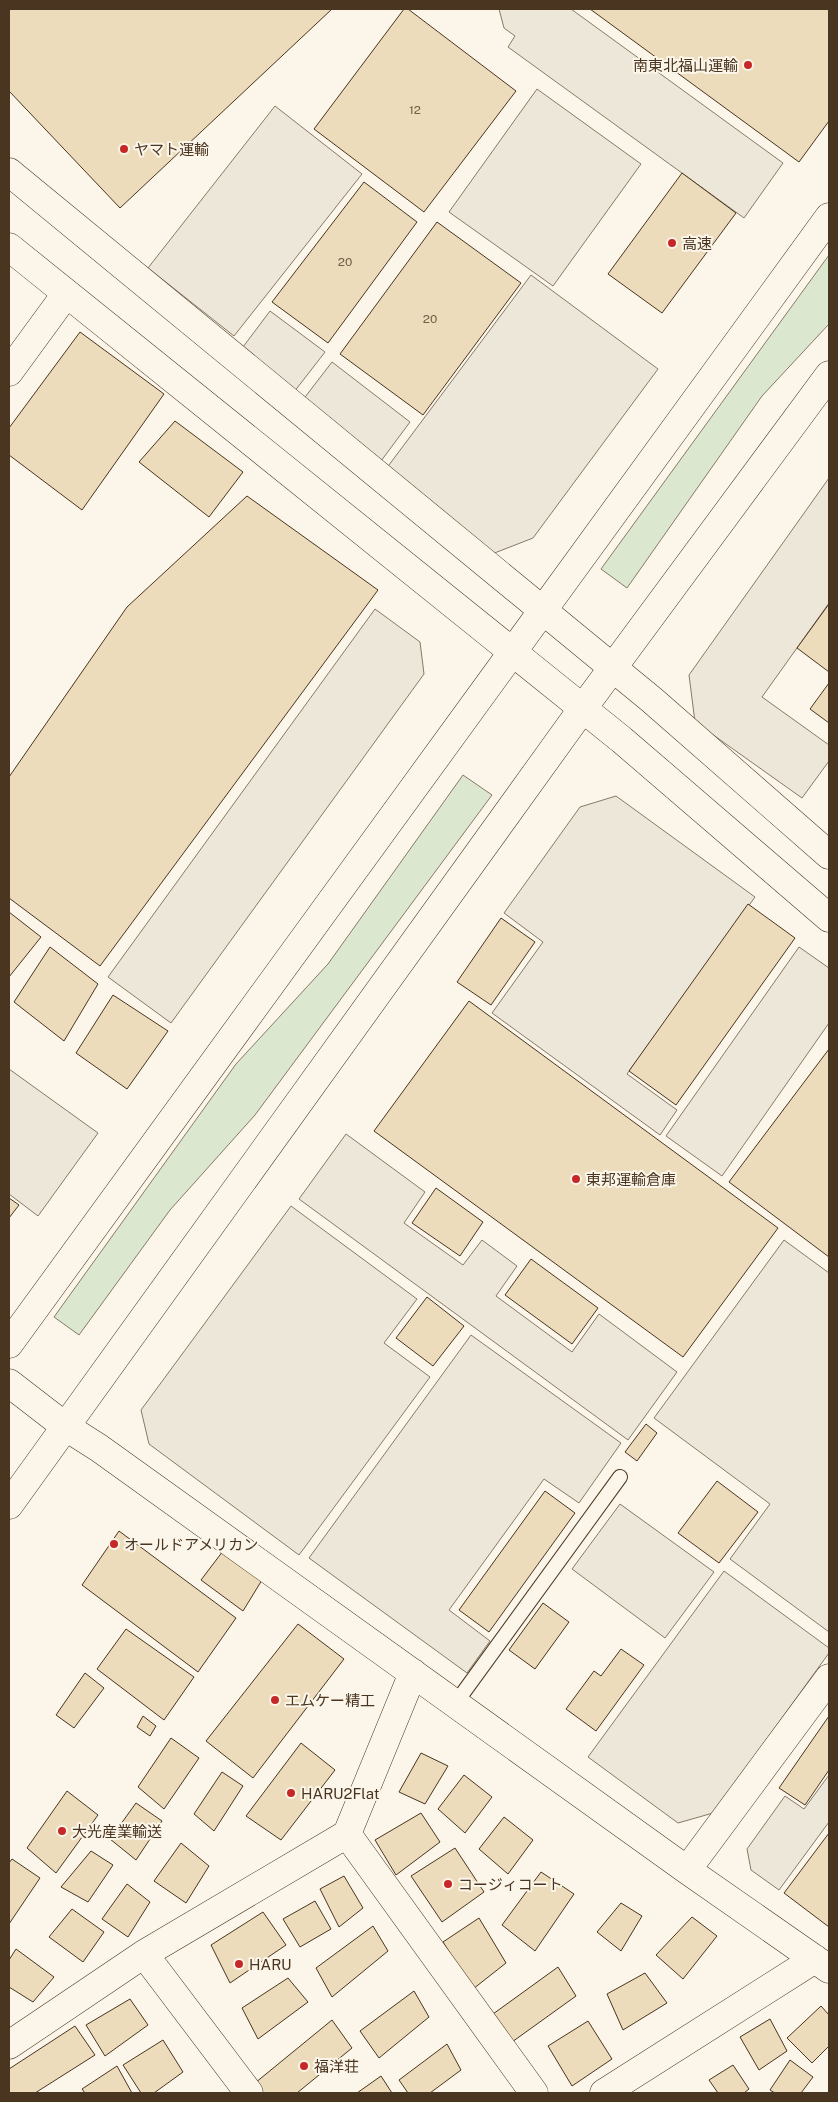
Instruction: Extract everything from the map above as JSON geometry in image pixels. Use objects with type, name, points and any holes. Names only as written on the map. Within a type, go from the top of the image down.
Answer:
[{"type":"street","points":[[9,172],[652,700],[829,854]]},
{"type":"street","points":[[9,1344],[829,217]]},
{"type":"street","points":[[9,247],[583,708],[829,918]]},
{"type":"street","points":[[9,372],[66,294]]},
{"type":"street","points":[[9,1505],[583,708],[829,375]]},
{"type":"street","points":[[9,1383],[66,1427],[107,1454],[687,1870],[822,1964],[604,2093]]},
{"type":"street","points":[[9,2045],[144,1954],[347,1834],[413,1674]]},
{"type":"street","points":[[687,1870],[829,1678]]},
{"type":"street","points":[[347,1834],[534,2093]]},
{"type":"street","points":[[144,1954],[249,2093]]},
{"type":"lane","points":[[455,1704],[620,1477]]},
{"type":"green space","points":[[829,255],[829,324],[762,396],[627,588],[601,569]]},
{"type":"green space","points":[[463,775],[492,795],[255,1115],[170,1210],[79,1335],[54,1317],[236,1064],[328,964]]},
{"type":"shaded area","points":[[499,9],[571,9],[783,163],[744,218],[508,47],[515,36],[504,28]]},
{"type":"shaded area","points":[[537,89],[641,164],[553,286],[449,212]]},
{"type":"shaded area","points":[[275,106],[362,174],[234,336],[148,268]]},
{"type":"shaded area","points":[[531,275],[658,369],[533,538],[492,554],[383,473]]},
{"type":"shaded area","points":[[270,311],[325,352],[294,392],[240,351]]},
{"type":"shaded area","points":[[332,362],[410,422],[381,461],[302,401]]},
{"type":"shaded area","points":[[829,478],[829,603],[762,697],[829,745],[829,761],[802,798],[695,722],[689,675]]},
{"type":"shaded area","points":[[375,609],[420,642],[424,674],[171,1023],[108,977]]},
{"type":"shaded area","points":[[616,796],[755,897],[627,1074],[677,1110],[660,1135],[492,1013],[543,942],[504,913],[580,807]]},
{"type":"shaded area","points":[[799,947],[829,968],[829,1023],[722,1176],[666,1136]]},
{"type":"shaded area","points":[[9,1069],[98,1133],[38,1216],[9,1194]]},
{"type":"shaded area","points":[[346,1134],[425,1192],[404,1223],[463,1265],[482,1240],[517,1266],[496,1296],[572,1352],[599,1314],[677,1372],[628,1440],[299,1199]]},
{"type":"shaded area","points":[[291,1206],[417,1299],[384,1343],[430,1377],[299,1555],[149,1444],[141,1410]]},
{"type":"shaded area","points":[[784,1240],[829,1273],[829,1632],[730,1559],[770,1504],[654,1418]]},
{"type":"shaded area","points":[[471,1335],[621,1443],[579,1503],[544,1479],[449,1610],[490,1641],[467,1673],[309,1558]]},
{"type":"shaded area","points":[[620,1504],[714,1572],[665,1638],[572,1569]]},
{"type":"shaded area","points":[[724,1571],[829,1648],[829,1653],[713,1813],[678,1823],[588,1757]]},
{"type":"shaded area","points":[[829,1775],[829,1822],[779,1890],[751,1870],[747,1849],[785,1796],[804,1809]]},
{"type":"building","name":"ヤマト運輸","points":[[9,9],[332,9],[120,208],[9,91]]},
{"type":"building","points":[[404,9],[408,9],[516,91],[424,212],[314,129]]},
{"type":"building","name":"南東北福山運輸","points":[[590,9],[829,9],[829,121],[799,162]]},
{"type":"building","name":"高速","points":[[682,173],[736,213],[662,313],[608,274]]},
{"type":"building","points":[[364,182],[417,222],[328,343],[272,302]]},
{"type":"building","points":[[437,222],[521,283],[423,415],[340,354]]},
{"type":"building","points":[[80,332],[164,394],[82,510],[9,455],[9,428]]},
{"type":"building","points":[[175,421],[243,472],[209,517],[139,462]]},
{"type":"building","points":[[247,496],[378,590],[100,966],[9,898],[9,777],[127,607]]},
{"type":"building","points":[[829,604],[829,672],[797,648]]},
{"type":"building","points":[[829,683],[829,723],[810,709]]},
{"type":"building","points":[[748,904],[795,938],[676,1105],[629,1071]]},
{"type":"building","points":[[9,912],[41,937],[9,977]]},
{"type":"building","points":[[501,918],[535,942],[491,1005],[457,982]]},
{"type":"building","points":[[50,947],[98,984],[64,1041],[14,1002]]},
{"type":"building","points":[[113,995],[168,1031],[127,1089],[76,1053]]},
{"type":"building","name":"東邦運輸倉庫","points":[[469,1001],[778,1228],[683,1357],[374,1131]]},
{"type":"building","points":[[829,1049],[829,1257],[729,1182]]},
{"type":"building","points":[[436,1188],[483,1222],[460,1256],[412,1223]]},
{"type":"building","points":[[9,1198],[19,1205],[9,1218]]},
{"type":"building","points":[[531,1259],[598,1308],[572,1344],[505,1295]]},
{"type":"building","points":[[427,1297],[464,1326],[433,1366],[396,1338]]},
{"type":"building","points":[[646,1424],[657,1433],[637,1461],[625,1452]]},
{"type":"building","points":[[717,1481],[758,1512],[719,1563],[678,1533]]},
{"type":"building","points":[[545,1491],[575,1513],[489,1632],[459,1610]]},
{"type":"building","points":[[119,1531],[236,1618],[198,1672],[82,1585]]},
{"type":"building","points":[[223,1551],[262,1580],[243,1611],[201,1580]]},
{"type":"building","points":[[543,1603],[569,1622],[535,1669],[509,1650]]},
{"type":"building","name":"エムケー精工","points":[[298,1624],[344,1659],[253,1778],[206,1741]]},
{"type":"building","points":[[126,1629],[194,1677],[164,1720],[97,1669]]},
{"type":"building","points":[[621,1649],[644,1665],[596,1731],[566,1709],[594,1671],[601,1676]]},
{"type":"building","points":[[85,1673],[104,1688],[74,1728],[56,1715]]},
{"type":"building","points":[[143,1716],[156,1726],[150,1736],[137,1727]]},
{"type":"building","points":[[829,1716],[829,1770],[805,1805],[779,1788]]},
{"type":"building","points":[[171,1738],[199,1758],[164,1809],[138,1787]]},
{"type":"building","name":"HARU2Flat","points":[[301,1743],[335,1770],[281,1840],[246,1816]]},
{"type":"building","points":[[421,1753],[448,1766],[425,1804],[399,1792]]},
{"type":"building","points":[[222,1772],[243,1786],[214,1831],[194,1814]]},
{"type":"building","points":[[464,1775],[492,1797],[465,1833],[438,1809]]},
{"type":"building","name":"大光産業輸送","points":[[67,1791],[98,1815],[56,1873],[27,1848]]},
{"type":"building","points":[[136,1803],[162,1821],[136,1860],[110,1839]]},
{"type":"building","points":[[421,1813],[440,1842],[396,1875],[375,1840]]},
{"type":"building","points":[[504,1817],[533,1840],[508,1874],[479,1849]]},
{"type":"building","points":[[829,1833],[829,1927],[784,1893]]},
{"type":"building","points":[[181,1843],[209,1866],[186,1903],[154,1881]]},
{"type":"building","name":"コージィコート","points":[[455,1848],[484,1892],[442,1922],[411,1876]]},
{"type":"building","points":[[91,1851],[113,1865],[88,1902],[61,1887]]},
{"type":"building","points":[[12,1859],[40,1878],[9,1924],[9,1863]]},
{"type":"building","points":[[541,1872],[574,1894],[535,1951],[502,1925]]},
{"type":"building","points":[[344,1876],[363,1908],[339,1927],[320,1889]]},
{"type":"building","points":[[127,1884],[150,1902],[128,1937],[102,1919]]},
{"type":"building","points":[[315,1901],[331,1929],[300,1947],[283,1919]]},
{"type":"building","points":[[621,1903],[642,1916],[621,1951],[597,1932]]},
{"type":"building","points":[[72,1909],[104,1932],[83,1962],[49,1937]]},
{"type":"building","name":"HARU","points":[[263,1912],[286,1945],[230,1983],[211,1945]]},
{"type":"building","points":[[692,1917],[717,1936],[683,1979],[656,1955]]},
{"type":"building","points":[[479,1918],[506,1963],[473,1989],[443,1942]]},
{"type":"building","points":[[373,1926],[388,1951],[332,1997],[316,1968]]},
{"type":"building","points":[[16,1949],[54,1977],[33,2002],[9,1987],[9,1960]]},
{"type":"building","points":[[558,1967],[576,1996],[512,2042],[493,2014]]},
{"type":"building","points":[[645,1973],[667,2003],[623,2030],[607,1994]]},
{"type":"building","points":[[288,1978],[308,2002],[258,2039],[242,2008]]},
{"type":"building","points":[[414,1991],[429,2017],[379,2058],[360,2031]]},
{"type":"building","points":[[130,1999],[148,2025],[105,2056],[86,2025]]},
{"type":"building","points":[[821,2006],[829,2015],[829,2046],[812,2063],[787,2038]]},
{"type":"building","points":[[770,2019],[787,2051],[759,2070],[740,2037]]},
{"type":"building","name":"福洋荘","points":[[332,2020],[352,2048],[297,2093],[262,2093],[255,2083]]},
{"type":"building","points":[[588,2021],[612,2059],[572,2086],[548,2046]]},
{"type":"building","points":[[75,2026],[95,2055],[35,2093],[9,2093],[9,2069]]},
{"type":"building","points":[[163,2040],[183,2072],[154,2093],[141,2093],[123,2065]]},
{"type":"building","points":[[447,2044],[461,2070],[430,2093],[408,2093],[399,2080]]},
{"type":"building","points":[[790,2060],[813,2077],[801,2093],[775,2093],[770,2090]]},
{"type":"building","points":[[733,2065],[749,2089],[744,2093],[718,2093],[709,2080]]},
{"type":"building","points":[[117,2066],[132,2093],[85,2093],[82,2089]]},
{"type":"building","points":[[381,2076],[392,2093],[357,2093]]},
{"type":"place","name":"南東北福山運輸","points":[[748,65]]},
{"type":"place","name":"ヤマト運輸","points":[[124,149]]},
{"type":"place","name":"高速","points":[[672,243]]},
{"type":"place","name":"東邦運輸倉庫","points":[[576,1179]]},
{"type":"place","name":"オールドアメリカン","points":[[114,1544]]},
{"type":"place","name":"エムケー精工","points":[[275,1700]]},
{"type":"place","name":"HARU2Flat","points":[[291,1793]]},
{"type":"place","name":"大光産業輸送","points":[[62,1831]]},
{"type":"place","name":"コージィコート","points":[[448,1884]]},
{"type":"place","name":"HARU","points":[[239,1964]]},
{"type":"place","name":"福洋荘","points":[[304,2066]]}]
